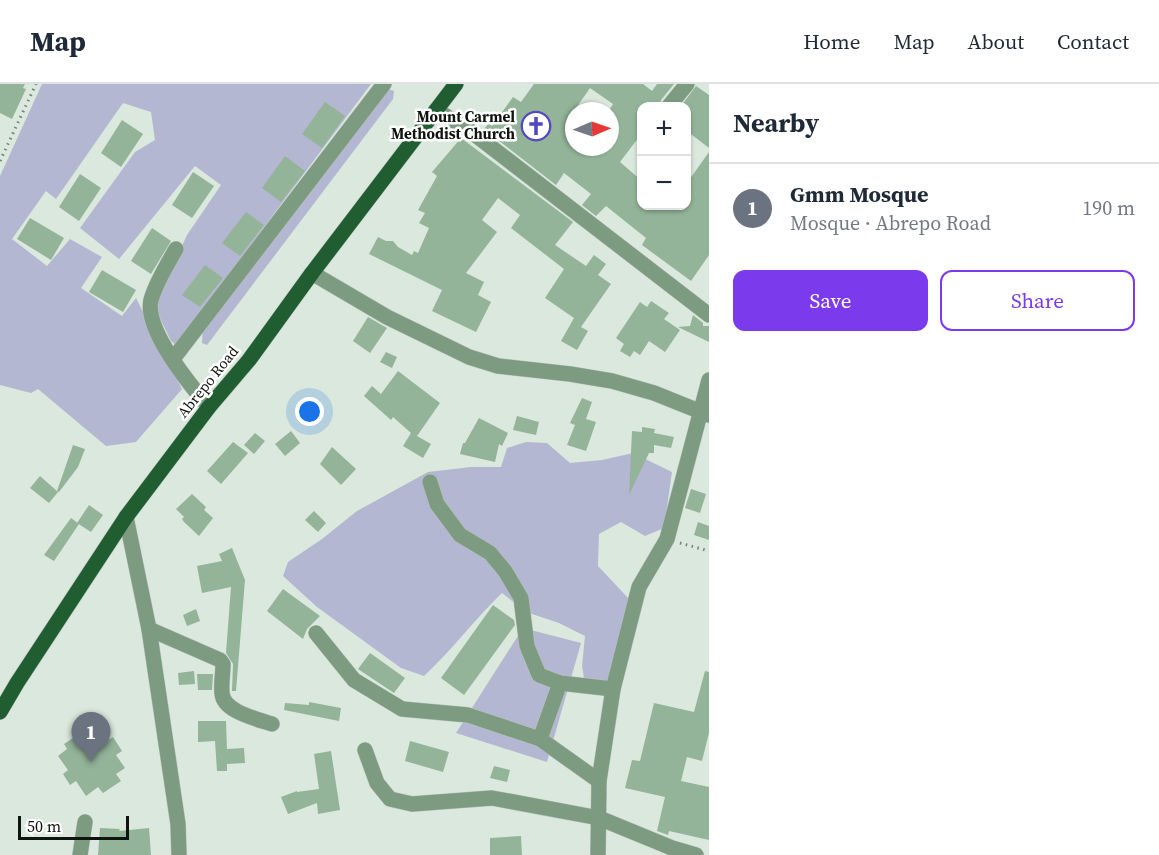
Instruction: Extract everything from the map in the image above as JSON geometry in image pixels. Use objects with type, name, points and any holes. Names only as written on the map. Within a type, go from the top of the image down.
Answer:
[{"type":"main road","name":"Abrepo Road","points":[[0,712],[16,683],[126,517],[209,407],[249,360],[312,273],[456,84]]},
{"type":"street","points":[[173,359],[384,84]]},
{"type":"street","points":[[672,102],[687,84]]},
{"type":"street","points":[[436,110],[469,130],[709,315]]},
{"type":"street","points":[[176,249],[156,286],[151,302],[151,319],[188,382],[209,407]]},
{"type":"street","points":[[312,273],[387,317],[469,357],[498,366],[612,381],[654,393],[704,413]]},
{"type":"street","points":[[598,855],[599,781],[613,689],[639,587],[667,539],[704,413],[709,380]]},
{"type":"street","points":[[430,482],[437,504],[460,535],[490,554],[505,571],[520,598],[527,646],[539,675],[560,683],[613,689]]},
{"type":"street","points":[[126,517],[149,629],[178,824],[179,855]]},
{"type":"street","points":[[149,629],[219,660],[223,664],[222,693],[225,702],[247,716],[272,724]]},
{"type":"street","points":[[316,633],[354,680],[402,709],[468,715],[540,739],[599,781]]},
{"type":"street","points":[[540,739],[560,683]]},
{"type":"street","points":[[365,750],[377,783],[390,799],[412,804],[492,798],[600,818],[672,848],[696,855]]},
{"type":"street","points":[[80,855],[85,822]]},
{"type":"path","points":[[0,161],[36,84]]},
{"type":"path","points":[[667,539],[709,551]]},
{"type":"shaded area","points":[[42,84],[371,84],[176,345],[171,341],[154,306],[187,235],[221,185],[195,166],[119,259],[80,228],[135,152],[155,140],[151,112],[123,103],[56,199],[46,191],[12,239],[47,266],[70,239],[102,257],[81,288],[122,316],[136,298],[182,389],[136,442],[106,446],[38,389],[31,393],[0,385],[0,176]]},
{"type":"shaded area","points":[[388,89],[394,91],[393,99],[207,345],[202,343],[203,327]]},
{"type":"shaded area","points":[[526,442],[547,443],[570,463],[602,460],[633,453],[672,472],[664,528],[645,536],[621,522],[599,534],[598,566],[629,599],[608,682],[585,684],[582,666],[585,636],[559,623],[526,612],[502,593],[424,676],[401,668],[317,607],[283,576],[288,562],[357,511],[428,472],[471,467],[501,467],[507,448]]},
{"type":"shaded area","points":[[523,628],[581,643],[547,762],[456,733]]},
{"type":"building","points":[[0,84],[25,84],[23,88],[26,89],[12,119],[0,113]]},
{"type":"building","points":[[534,84],[643,84],[652,91],[657,84],[674,84],[661,102],[637,102],[637,140],[620,162],[637,177],[637,210],[691,210],[691,177],[709,152],[709,255],[691,281],[642,245],[646,238],[606,206],[596,216],[582,205],[591,194],[564,173],[556,185],[484,129],[489,123],[492,126],[513,97],[521,102]]},
{"type":"building","points":[[696,86],[709,95],[709,148],[691,134],[691,102],[684,102]]},
{"type":"building","points":[[325,102],[345,116],[322,148],[302,134]]},
{"type":"building","points":[[122,120],[143,134],[121,167],[101,153]]},
{"type":"building","points":[[461,138],[573,222],[555,245],[586,266],[594,255],[606,264],[598,275],[611,284],[581,327],[588,331],[577,350],[561,341],[574,318],[545,298],[564,269],[511,228],[520,215],[498,198],[482,220],[497,232],[466,273],[484,282],[478,295],[491,302],[476,332],[432,311],[442,290],[369,254],[378,237],[386,241],[393,241],[398,247],[412,255],[414,251],[418,253],[429,228],[419,223],[425,213],[418,210],[437,176],[432,172]]},
{"type":"building","points":[[285,156],[305,171],[281,202],[262,188]]},
{"type":"building","points":[[193,172],[214,186],[192,218],[172,205]]},
{"type":"building","points":[[80,174],[101,188],[79,221],[59,207]]},
{"type":"building","points":[[246,212],[264,225],[240,256],[222,243]]},
{"type":"building","points":[[30,218],[64,238],[51,260],[17,239]]},
{"type":"building","points":[[152,228],[171,241],[151,274],[131,261]]},
{"type":"building","points":[[205,265],[223,278],[200,307],[182,295]]},
{"type":"building","points":[[102,270],[136,290],[123,312],[89,292]]},
{"type":"building","points":[[651,301],[669,313],[664,319],[680,330],[665,352],[649,341],[640,355],[634,351],[630,357],[620,351],[624,344],[616,338],[640,302],[647,307]]},
{"type":"building","points":[[693,315],[703,323],[703,326],[709,326],[709,342],[678,327],[690,326]]},
{"type":"building","points":[[368,317],[387,328],[370,353],[353,341]]},
{"type":"building","points":[[386,352],[397,357],[392,368],[380,362]]},
{"type":"building","points":[[398,371],[440,403],[417,436],[431,444],[423,458],[403,446],[411,433],[393,417],[391,420],[364,396],[372,386],[381,394]]},
{"type":"building","points":[[582,398],[592,402],[586,419],[596,422],[586,451],[567,445],[575,425],[570,423]]},
{"type":"building","points":[[517,416],[539,422],[536,435],[513,430]]},
{"type":"building","points":[[479,418],[508,433],[502,446],[499,444],[495,462],[460,454],[463,443]]},
{"type":"building","points":[[642,427],[655,429],[654,433],[674,437],[671,448],[654,445],[654,453],[649,453],[629,495],[632,431],[642,432]]},
{"type":"building","points":[[291,431],[300,443],[285,456],[275,444]]},
{"type":"building","points":[[255,433],[265,441],[254,454],[244,445]]},
{"type":"building","points":[[233,442],[248,453],[221,484],[207,471]]},
{"type":"building","points":[[73,445],[85,449],[78,467],[59,492],[57,491]]},
{"type":"building","points":[[332,447],[356,469],[341,485],[320,464]]},
{"type":"building","points":[[40,476],[58,492],[49,503],[30,488]]},
{"type":"building","points":[[691,489],[706,494],[700,513],[685,508]]},
{"type":"building","points":[[192,494],[206,507],[204,510],[213,518],[199,536],[184,522],[182,519],[184,517],[176,509]]},
{"type":"building","points":[[89,505],[103,515],[91,532],[77,523]]},
{"type":"building","points":[[314,511],[326,523],[318,532],[305,520]]},
{"type":"building","points":[[71,518],[79,524],[54,561],[44,555]]},
{"type":"building","points":[[698,522],[709,526],[709,540],[694,535]]},
{"type":"building","points":[[232,548],[245,580],[236,691],[232,691],[233,664],[226,653],[231,587],[202,593],[197,566],[222,561],[219,554]]},
{"type":"building","points":[[283,589],[320,616],[307,629],[303,639],[267,611]]},
{"type":"building","points":[[493,605],[514,620],[515,625],[464,695],[441,678]]},
{"type":"building","points":[[196,609],[200,621],[187,626],[183,615]]},
{"type":"building","points":[[370,653],[405,678],[394,693],[358,669]]},
{"type":"building","points":[[194,671],[195,684],[179,685],[178,673]]},
{"type":"building","points":[[705,671],[709,672],[709,733],[702,761],[687,757],[681,781],[709,787],[709,840],[669,831],[668,835],[657,831],[665,797],[625,788],[632,760],[640,761],[654,703],[694,712]]},
{"type":"building","points":[[197,674],[213,674],[212,690],[198,690]]},
{"type":"building","points":[[309,702],[341,708],[339,721],[284,710],[285,703],[309,705]]},
{"type":"building","points":[[198,721],[226,721],[227,749],[244,748],[245,763],[227,764],[227,771],[217,771],[215,741],[198,742]]},
{"type":"building","points":[[85,730],[89,736],[99,730],[107,741],[113,737],[122,751],[116,755],[125,768],[116,774],[121,781],[103,793],[98,787],[86,796],[76,781],[70,785],[63,774],[68,770],[58,756],[67,749],[64,744]]},
{"type":"building","points":[[410,741],[449,752],[443,772],[405,761]]},
{"type":"building","points":[[331,751],[340,810],[318,814],[317,803],[288,814],[281,797],[297,791],[319,789],[314,754]]},
{"type":"building","points":[[494,766],[510,770],[507,782],[490,778]]},
{"type":"building","points":[[100,828],[120,829],[119,831],[149,828],[151,855],[98,855]]},
{"type":"building","points":[[521,836],[522,855],[490,855],[490,838]]},
{"type":"place","name":"Mount Carmel Methodist Church","points":[[536,126]]},
{"type":"place","name":"Gmm Mosque","points":[[91,762]]}]
